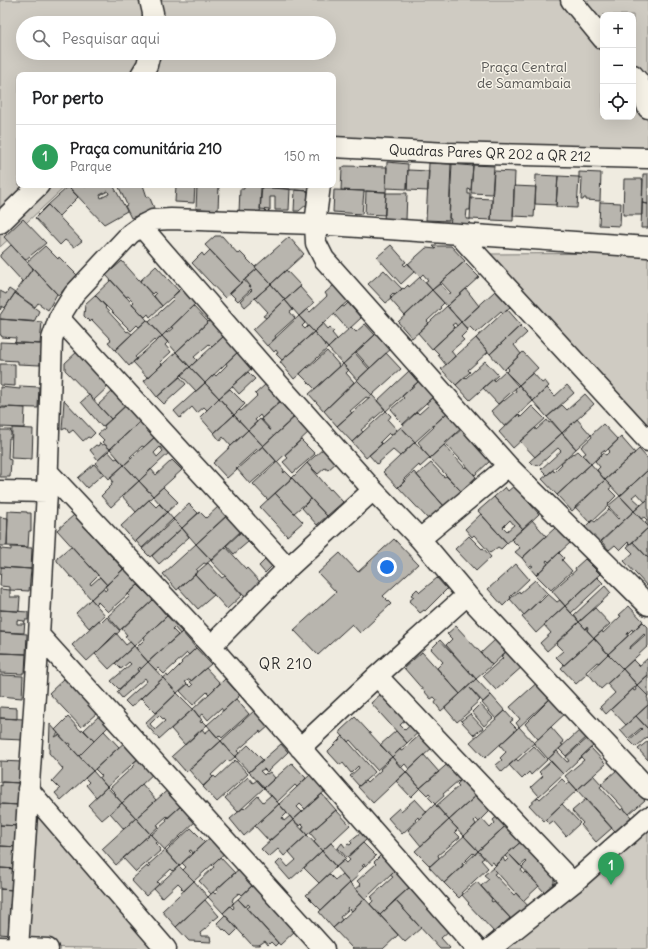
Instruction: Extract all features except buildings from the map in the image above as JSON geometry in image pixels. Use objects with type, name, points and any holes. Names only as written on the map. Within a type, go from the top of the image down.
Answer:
[{"type":"street","points":[[150,0],[152,16]]},
{"type":"street","points":[[571,0],[600,35]]},
{"type":"street","points":[[143,72],[148,60]]},
{"type":"street","points":[[636,79],[648,108]]},
{"type":"street","name":"Quadras Pares QR 202 a QR 212","points":[[336,148],[448,153],[648,158]]},
{"type":"street","points":[[0,223],[36,188]]},
{"type":"street","points":[[320,188],[315,224],[316,243],[324,259],[508,466],[648,605]]},
{"type":"street","points":[[48,949],[9,947],[28,789],[39,635],[48,472],[52,339],[59,318],[74,294],[130,234],[153,220],[171,219],[315,224],[648,247]]},
{"type":"street","points":[[141,226],[373,490],[420,539],[467,595],[648,789]]},
{"type":"street","points":[[458,234],[648,441]]},
{"type":"street","points":[[59,318],[288,568]]},
{"type":"street","points":[[420,539],[508,466]]},
{"type":"street","points":[[48,472],[211,646],[477,949]]},
{"type":"street","points":[[211,646],[288,568],[373,490]]},
{"type":"street","points":[[0,491],[47,492]]},
{"type":"street","points":[[300,748],[467,595]]},
{"type":"street","points":[[39,635],[324,949]]},
{"type":"street","points":[[377,676],[573,883]]},
{"type":"street","points":[[28,789],[166,949]]},
{"type":"street","points":[[490,949],[573,883],[648,817]]},
{"type":"green space","name":"Praça Central de Samambaia","points":[[0,0],[648,0],[648,153],[336,146],[336,72],[16,72],[16,188],[64,188],[0,247]]},
{"type":"green space","points":[[648,253],[648,425],[489,254]]},
{"type":"green space","points":[[31,796],[164,949],[18,947]]},
{"type":"green space","points":[[648,821],[648,949],[501,949]]},
{"type":"place","name":"Praça comunitária 210","points":[[611,885]]},
{"type":"district","name":"QR 210","points":[[286,664]]}]
